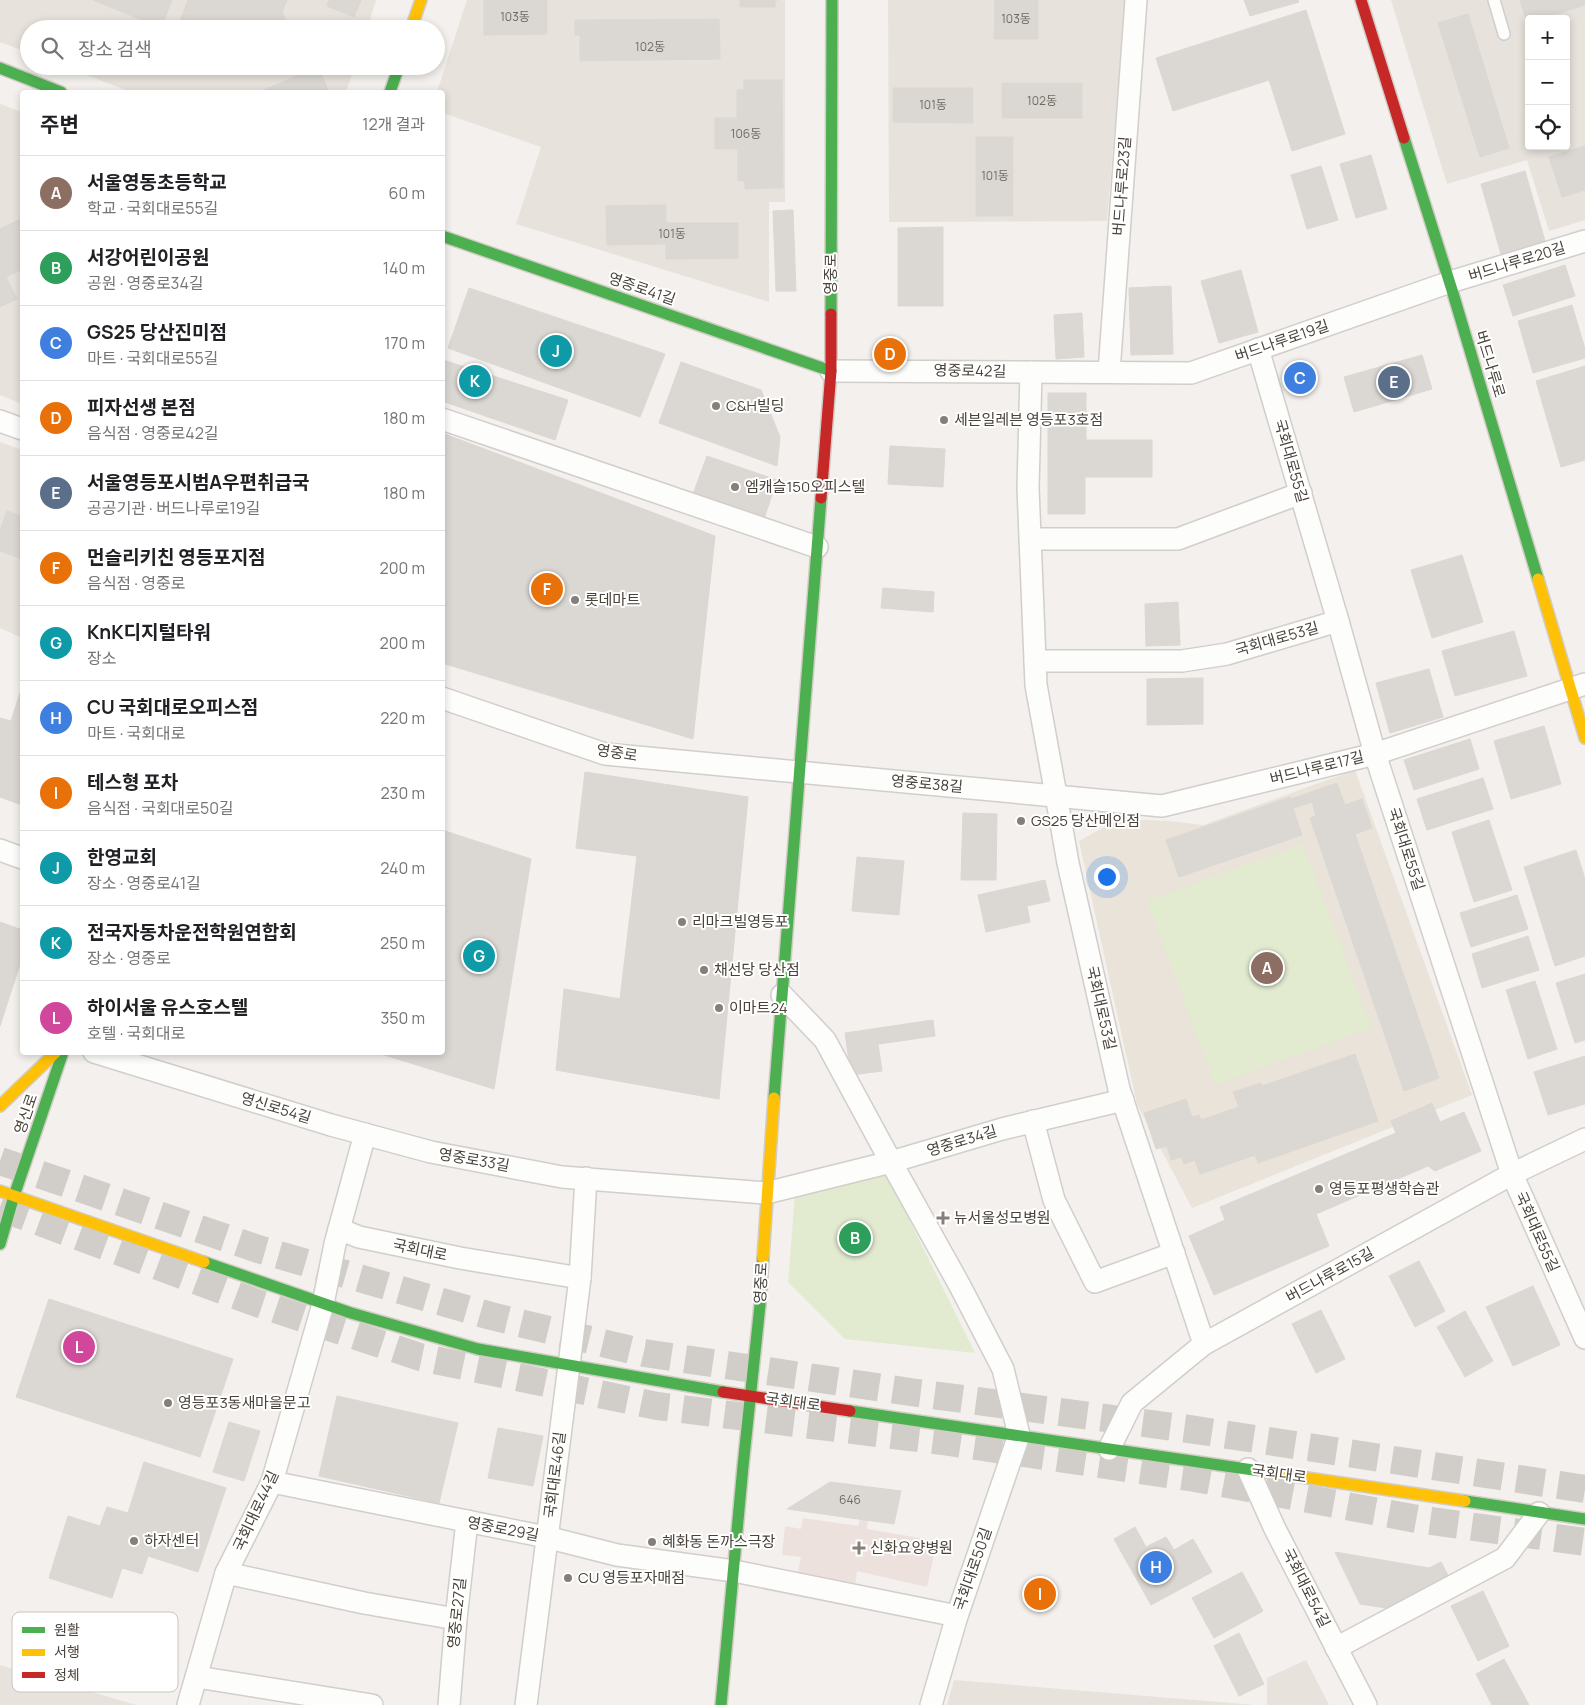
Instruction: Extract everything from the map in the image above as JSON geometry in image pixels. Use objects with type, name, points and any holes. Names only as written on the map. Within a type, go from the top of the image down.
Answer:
[{"type":"main road","points":[[414,20],[420,0]]},
{"type":"main road","name":"영중로","points":[[721,1705],[760,1305],[766,1193],[831,371],[832,0]]},
{"type":"main road","name":"버드나루로","points":[[1362,0],[1578,686],[1585,738]]},
{"type":"main road","points":[[0,68],[56,90]]},
{"type":"main road","points":[[391,90],[396,75]]},
{"type":"main road","name":"영중로41길","points":[[445,237],[831,371]]},
{"type":"main road","points":[[0,1106],[53,1055]]},
{"type":"main road","name":"영신로","points":[[0,1244],[14,1196],[62,1055]]},
{"type":"main road","name":"국회대로","points":[[0,1191],[351,1314],[478,1349],[690,1387],[1585,1519]]},
{"type":"street","name":"버드나루로23길","points":[[1108,372],[1136,0]]},
{"type":"street","name":"버드나루로20길","points":[[1450,282],[1585,241]]},
{"type":"street","name":"버드나루로19길","points":[[1108,372],[1191,373],[1450,282]]},
{"type":"street","name":"국회대로55길","points":[[1258,349],[1375,754],[1512,1174],[1585,1338]]},
{"type":"street","name":"영중로42길","points":[[831,371],[1108,372]]},
{"type":"street","name":"국회대로53길","points":[[1031,372],[1028,488],[1036,684],[1070,872],[1123,1100],[1204,1344]]},
{"type":"street","points":[[445,420],[817,547]]},
{"type":"street","points":[[0,421],[20,428]]},
{"type":"street","points":[[1030,539],[1178,539],[1300,493]]},
{"type":"street","name":"국회대로53길","points":[[1036,661],[1182,661],[1227,654],[1338,621]]},
{"type":"street","name":"버드나루로17길","points":[[1056,795],[1162,806],[1375,754],[1578,686]]},
{"type":"street","name":"영중로","points":[[445,699],[605,754],[799,772]]},
{"type":"street","name":"영중로38길","points":[[799,772],[1056,795]]},
{"type":"street","points":[[0,850],[20,857]]},
{"type":"street","points":[[782,995],[825,1040],[960,1286],[1004,1369],[1019,1435]]},
{"type":"street","name":"영신로54길","points":[[104,1055],[365,1134]]},
{"type":"street","name":"영중로34길","points":[[766,1193],[891,1162],[1002,1129],[1123,1100]]},
{"type":"street","points":[[1033,1122],[1054,1200],[1095,1282],[1174,1253]]},
{"type":"street","points":[[323,1304],[365,1134]]},
{"type":"street","name":"영중로33길","points":[[365,1134],[432,1152],[562,1177],[766,1193]]},
{"type":"street","name":"버드나루로15길","points":[[1108,1449],[1132,1403],[1204,1344],[1512,1174],[1585,1139]]},
{"type":"street","points":[[569,1364],[580,1278],[586,1178]]},
{"type":"street","name":"국회대로","points":[[340,1229],[359,1237],[460,1258],[580,1278]]},
{"type":"street","name":"국회대로44길","points":[[188,1705],[226,1573],[272,1482],[323,1304]]},
{"type":"street","name":"국회대로46길","points":[[526,1705],[569,1364]]},
{"type":"street","name":"국회대로50길","points":[[931,1705],[957,1616],[1019,1435]]},
{"type":"street","name":"국회대로54길","points":[[1248,1469],[1275,1529],[1366,1705]]},
{"type":"street","name":"영중로29길","points":[[272,1482],[546,1538],[617,1555],[734,1570]]},
{"type":"street","points":[[1336,1648],[1505,1558],[1540,1513]]},
{"type":"street","name":"영중로27길","points":[[449,1705],[456,1618],[467,1522]]},
{"type":"street","points":[[734,1570],[957,1616]]},
{"type":"street","points":[[226,1573],[364,1603],[456,1618]]},
{"type":"street","points":[[197,1677],[372,1705]]},
{"type":"lane","points":[[1494,0],[1504,34]]},
{"type":"shaded area","points":[[0,0],[376,0],[370,20],[20,20],[20,50],[0,42]]},
{"type":"shaded area","points":[[467,0],[785,0],[785,202],[769,202],[769,302],[516,224],[541,147],[445,114],[445,90],[438,90],[443,75],[445,75],[445,67]]},
{"type":"shaded area","points":[[888,0],[1125,0],[1107,221],[889,222]]},
{"type":"shaded area","points":[[1391,0],[1585,0],[1585,220],[1549,231],[1527,160],[1447,184]]},
{"type":"shaded area","points":[[87,75],[352,75],[347,90],[126,90]]},
{"type":"shaded area","points":[[0,104],[20,111],[20,403],[0,395]]},
{"type":"shaded area","points":[[0,442],[20,449],[20,637],[0,628]]},
{"type":"shaded area","points":[[1355,770],[1472,1095],[1192,1208],[1137,1104],[1079,841],[1119,819],[1203,825]]},
{"type":"shaded area","name":"신화요양병원","points":[[803,1518],[858,1526],[860,1519],[868,1520],[867,1529],[937,1541],[927,1587],[857,1571],[855,1585],[802,1575],[798,1572],[801,1557],[782,1555],[785,1526],[801,1529]]},
{"type":"shaded area","points":[[1306,1660],[1329,1705],[1267,1705],[1267,1678]]},
{"type":"shaded area","points":[[0,1665],[12,1669],[12,1692],[92,1692],[136,1705],[0,1705]]},
{"type":"shaded area","points":[[954,1680],[1255,1705],[947,1705]]},
{"type":"green space","points":[[1303,844],[1371,1028],[1215,1085],[1147,901]]},
{"type":"green space","points":[[886,1173],[975,1353],[845,1339],[788,1282],[795,1195]]},
{"type":"building","points":[[93,0],[172,0],[164,20],[142,20]]},
{"type":"building","points":[[188,0],[287,0],[282,12],[286,20],[180,20]]},
{"type":"building","points":[[329,0],[361,0],[354,17],[327,6]]},
{"type":"building","points":[[484,0],[547,0],[547,34],[484,35]]},
{"type":"building","points":[[740,0],[775,0],[775,7],[740,7]]},
{"type":"building","points":[[995,0],[1038,0],[1038,39],[994,39]]},
{"type":"building","points":[[1244,0],[1298,0],[1299,2],[1250,16]]},
{"type":"building","points":[[1520,0],[1585,0],[1585,5],[1553,15],[1525,16]]},
{"type":"building","points":[[1306,10],[1345,134],[1292,151],[1269,80],[1173,111],[1156,58]]},
{"type":"building","points":[[1468,14],[1509,148],[1480,157],[1438,23]]},
{"type":"building","points":[[719,19],[720,59],[580,61],[580,35],[575,35],[575,20]]},
{"type":"building","points":[[299,75],[322,75],[328,90],[264,90]]},
{"type":"building","points":[[744,80],[775,80],[776,188],[745,189],[745,181],[738,181],[738,149],[715,149],[715,118],[737,118],[737,90],[744,90]]},
{"type":"building","points":[[775,80],[782,80],[783,188],[776,188]]},
{"type":"building","points":[[1002,83],[1082,83],[1082,118],[1002,118]]},
{"type":"building","points":[[893,88],[973,88],[973,123],[893,122]]},
{"type":"building","points":[[976,137],[1013,137],[1013,216],[976,216]]},
{"type":"building","points":[[1585,146],[1585,190],[1562,197],[1549,157]]},
{"type":"building","points":[[1371,155],[1387,209],[1356,218],[1340,164]]},
{"type":"building","points":[[1321,166],[1338,220],[1307,229],[1291,175]]},
{"type":"building","points":[[1525,171],[1545,241],[1501,254],[1481,184]]},
{"type":"building","points":[[666,205],[666,223],[738,223],[738,258],[666,259],[666,244],[607,245],[606,206]]},
{"type":"building","points":[[793,210],[796,291],[776,291],[773,211]]},
{"type":"building","points":[[20,219],[20,270],[6,277],[17,299],[0,307],[0,229]]},
{"type":"building","points":[[943,227],[943,306],[898,306],[898,228]]},
{"type":"building","points":[[1565,265],[1575,296],[1513,316],[1503,285]]},
{"type":"building","points":[[1241,270],[1258,332],[1219,343],[1201,281]]},
{"type":"building","points":[[1171,286],[1173,354],[1131,355],[1129,288]]},
{"type":"building","points":[[469,288],[665,354],[640,417],[448,348]]},
{"type":"building","points":[[1572,305],[1585,349],[1585,358],[1533,373],[1518,321]]},
{"type":"building","points":[[1082,313],[1084,357],[1056,359],[1054,315]]},
{"type":"building","points":[[1422,355],[1432,389],[1354,412],[1344,377]]},
{"type":"building","points":[[445,361],[568,400],[555,440],[445,402]]},
{"type":"building","name":"C&H빌딩","points":[[681,362],[761,390],[780,437],[777,466],[659,423]]},
{"type":"building","points":[[1585,366],[1585,460],[1561,467],[1536,381]]},
{"type":"building","points":[[1048,393],[1086,393],[1086,440],[1152,440],[1152,477],[1085,477],[1085,514],[1048,514]]},
{"type":"building","name":"롯데마트","points":[[445,434],[715,536],[693,739],[445,664]]},
{"type":"building","points":[[890,446],[945,449],[943,487],[888,484]]},
{"type":"building","name":"엠캐슬150오피스텔","points":[[707,456],[777,480],[764,519],[693,494]]},
{"type":"building","points":[[7,511],[20,515],[20,558],[0,551],[0,530]]},
{"type":"building","points":[[1462,555],[1483,622],[1432,638],[1411,570]]},
{"type":"building","points":[[883,588],[934,592],[933,612],[881,608]]},
{"type":"building","points":[[1178,602],[1180,645],[1146,646],[1145,604]]},
{"type":"building","points":[[1514,631],[1527,676],[1455,696],[1442,651]]},
{"type":"building","points":[[1429,669],[1443,717],[1390,733],[1376,683]]},
{"type":"building","points":[[1203,678],[1203,724],[1147,725],[1147,679]]},
{"type":"building","points":[[20,693],[20,804],[0,797],[0,718],[11,721]]},
{"type":"building","points":[[1544,726],[1561,784],[1511,799],[1494,741]]},
{"type":"building","points":[[1470,739],[1479,769],[1414,790],[1404,760]]},
{"type":"building","name":"리마크빌영등포","points":[[585,772],[748,797],[719,1099],[556,1070],[564,989],[620,999],[637,856],[576,848]]},
{"type":"building","points":[[1483,778],[1493,809],[1427,830],[1417,799]]},
{"type":"building","points":[[1337,783],[1345,805],[1362,799],[1372,828],[1355,834],[1439,1078],[1404,1091],[1310,818],[1316,816],[1312,802],[1293,808],[1302,835],[1179,877],[1166,840],[1290,797],[1291,799]]},
{"type":"building","points":[[963,813],[997,814],[996,880],[961,880]]},
{"type":"building","points":[[1489,820],[1512,890],[1474,902],[1452,832]]},
{"type":"building","points":[[445,831],[531,859],[494,1089],[385,1055],[445,1055]]},
{"type":"building","points":[[1576,850],[1585,879],[1585,956],[1555,966],[1524,867]]},
{"type":"building","points":[[857,857],[904,861],[899,915],[852,911]]},
{"type":"building","points":[[1045,880],[1050,901],[1027,906],[1030,922],[986,932],[978,895]]},
{"type":"building","points":[[1517,895],[1528,929],[1471,947],[1460,913]]},
{"type":"building","points":[[0,922],[20,929],[20,964],[0,1026]]},
{"type":"building","points":[[1528,936],[1539,970],[1482,988],[1472,954]]},
{"type":"building","points":[[1585,974],[1585,1040],[1575,1043],[1556,983]]},
{"type":"building","points":[[1535,981],[1557,1049],[1528,1059],[1506,990]]},
{"type":"building","points":[[933,1020],[935,1036],[878,1044],[882,1071],[851,1075],[845,1033]]},
{"type":"building","points":[[1355,1054],[1378,1121],[1258,1163],[1255,1155],[1200,1174],[1195,1160],[1184,1164],[1181,1157],[1171,1160],[1167,1146],[1156,1149],[1144,1113],[1186,1099],[1192,1117],[1199,1115],[1201,1120],[1239,1107],[1233,1092],[1261,1083],[1262,1086]]},
{"type":"building","points":[[1585,1056],[1585,1104],[1548,1115],[1534,1072]]},
{"type":"building","name":"영등포평생학습관","points":[[1432,1103],[1440,1122],[1464,1112],[1481,1151],[1435,1171],[1428,1166],[1316,1214],[1329,1246],[1214,1295],[1189,1236],[1225,1220],[1220,1207],[1396,1133],[1391,1121]]},
{"type":"building","points":[[1419,1261],[1445,1311],[1415,1327],[1389,1276]]},
{"type":"building","points":[[1533,1286],[1560,1345],[1513,1366],[1486,1307]]},
{"type":"building","points":[[49,1299],[233,1359],[200,1457],[16,1397]]},
{"type":"building","points":[[1321,1310],[1345,1359],[1316,1373],[1292,1324]]},
{"type":"building","points":[[1465,1311],[1493,1361],[1465,1377],[1437,1327]]},
{"type":"building","points":[[337,1396],[458,1423],[439,1503],[319,1476]]},
{"type":"building","points":[[229,1422],[260,1431],[244,1481],[213,1472]]},
{"type":"building","points":[[498,1428],[543,1436],[533,1486],[488,1478]]},
{"type":"building","name":"하자센터","points":[[144,1462],[226,1488],[198,1572],[148,1556],[142,1574],[122,1568],[112,1598],[49,1578],[68,1516],[100,1526],[107,1507],[128,1513]]},
{"type":"building","points":[[830,1482],[901,1491],[894,1524],[787,1509]]},
{"type":"building","points":[[1135,1527],[1146,1547],[1166,1537],[1174,1550],[1193,1539],[1212,1572],[1151,1605],[1114,1539]]},
{"type":"building","points":[[1335,1552],[1429,1568],[1441,1562],[1450,1579],[1392,1609],[1360,1604]]},
{"type":"building","points":[[1242,1572],[1263,1611],[1214,1638],[1192,1598]]},
{"type":"building","points":[[1483,1591],[1509,1646],[1478,1661],[1451,1606]]},
{"type":"building","points":[[1239,1633],[1264,1684],[1239,1696],[1214,1646]]},
{"type":"building","points":[[1504,1659],[1529,1705],[1492,1705],[1476,1674]]},
{"type":"tunnel","points":[[0,1161],[258,1249],[491,1316],[644,1353],[917,1393],[1189,1429],[1585,1489]]},
{"type":"tunnel","points":[[0,1207],[254,1302],[420,1357],[657,1406],[942,1441],[1195,1478],[1417,1519],[1585,1542]]},
{"type":"traffic: fast","points":[[831,314],[832,0]]},
{"type":"traffic: fast","points":[[0,68],[56,90]]},
{"type":"traffic: fast","points":[[391,90],[396,75]]},
{"type":"traffic: fast","points":[[1404,138],[1452,290],[1538,579]]},
{"type":"traffic: fast","points":[[445,237],[831,371]]},
{"type":"traffic: fast","points":[[774,1098],[821,498]]},
{"type":"traffic: fast","points":[[0,1244],[14,1196],[62,1055]]},
{"type":"traffic: fast","points":[[721,1705],[763,1258]]},
{"type":"traffic: fast","points":[[204,1262],[351,1313],[478,1349],[723,1392]]},
{"type":"traffic: fast","points":[[850,1411],[1260,1471]]},
{"type":"traffic: fast","points":[[1465,1501],[1585,1519]]},
{"type":"traffic: slow","points":[[414,20],[421,0]]},
{"type":"traffic: slow","points":[[1538,579],[1585,738]]},
{"type":"traffic: slow","points":[[0,1106],[53,1055]]},
{"type":"traffic: slow","points":[[763,1258],[774,1098]]},
{"type":"traffic: slow","points":[[0,1191],[204,1262]]},
{"type":"traffic: slow","points":[[1260,1471],[1465,1501]]},
{"type":"traffic: jam","points":[[1361,0],[1404,138]]},
{"type":"traffic: jam","points":[[821,498],[831,371],[831,314]]},
{"type":"traffic: jam","points":[[723,1392],[850,1411]]},
{"type":"place","name":"한영교회","points":[[556,351]]},
{"type":"place","name":"피자선생 본점","points":[[890,354]]},
{"type":"place","name":"GS25 당산진미점","points":[[1300,378]]},
{"type":"place","name":"전국자동차운전학원연합회","points":[[475,381]]},
{"type":"place","name":"서울영등포시범A우편취급국","points":[[1394,382]]},
{"type":"place","name":"C&H빌딩","points":[[716,406]]},
{"type":"place","name":"세븐일레븐 영등포3호점","points":[[944,420]]},
{"type":"place","name":"엠캐슬150오피스텔","points":[[735,487]]},
{"type":"place","name":"먼슬리키친 영등포지점","points":[[547,589]]},
{"type":"place","name":"롯데마트","points":[[575,600]]},
{"type":"place","name":"GS25 당산메인점","points":[[1021,821]]},
{"type":"place","name":"리마크빌영등포","points":[[682,922]]},
{"type":"place","name":"KnK디지털타워","points":[[479,956]]},
{"type":"place","name":"서울영동초등학교","points":[[1267,968]]},
{"type":"place","name":"채선당 당산점","points":[[704,970]]},
{"type":"place","name":"이마트24","points":[[719,1008]]},
{"type":"place","name":"영등포평생학습관","points":[[1319,1189]]},
{"type":"place","name":"뉴서울성모병원","points":[[943,1218]]},
{"type":"place","name":"서강어린이공원","points":[[855,1238]]},
{"type":"place","name":"하이서울 유스호스텔","points":[[79,1347]]},
{"type":"place","name":"영등포3동새마을문고","points":[[168,1403]]},
{"type":"place","name":"하자센터","points":[[134,1541]]},
{"type":"place","name":"혜화동 돈까스극장","points":[[652,1542]]},
{"type":"place","name":"신화요양병원","points":[[859,1548]]},
{"type":"place","name":"CU 국회대로오피스점","points":[[1156,1567]]},
{"type":"place","name":"CU 영등포자매점","points":[[568,1578]]},
{"type":"place","name":"테스형 포차","points":[[1040,1594]]}]
